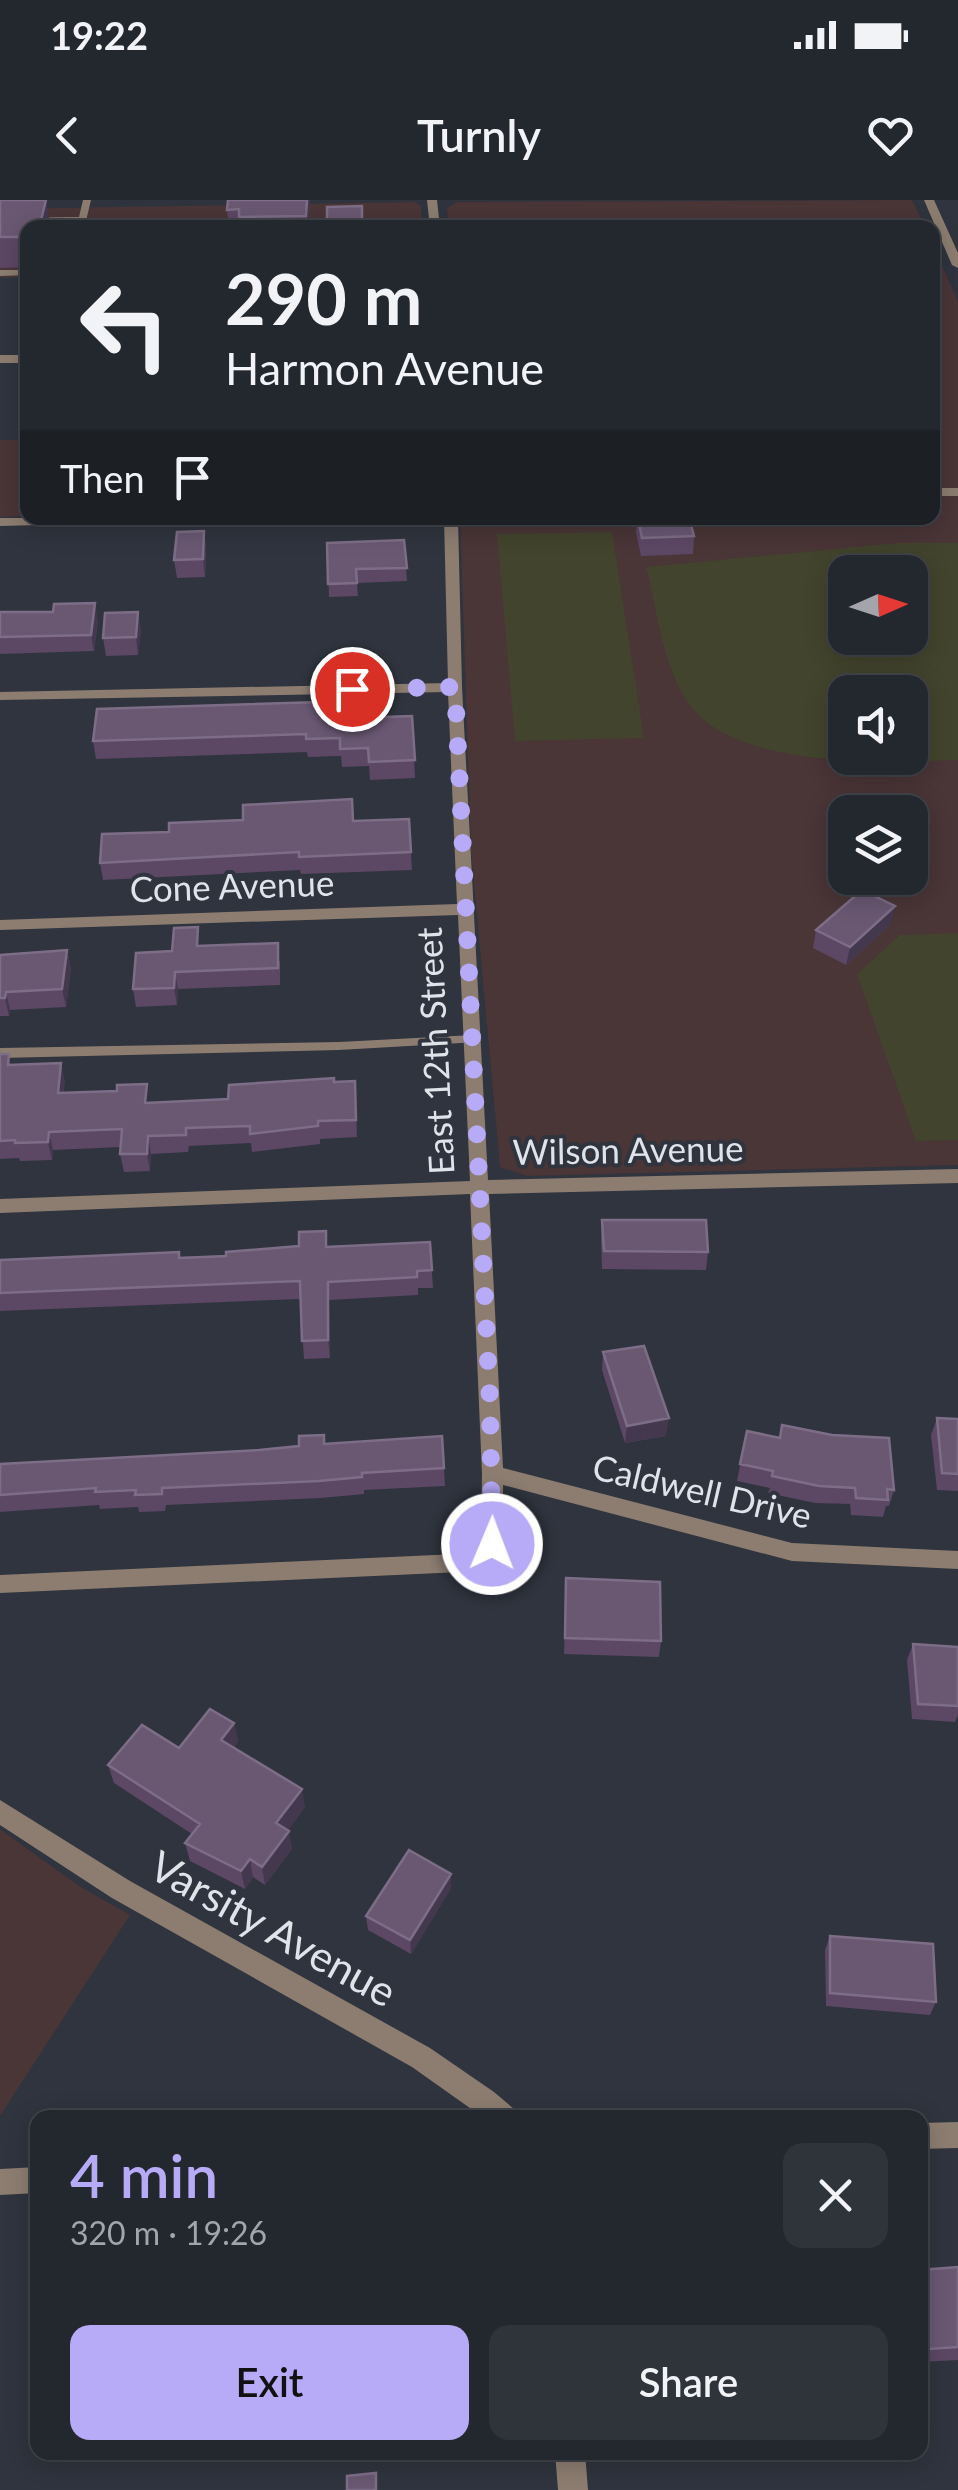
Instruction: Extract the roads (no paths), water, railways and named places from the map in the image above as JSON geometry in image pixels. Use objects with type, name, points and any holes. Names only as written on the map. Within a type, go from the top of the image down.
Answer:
[{"type":"street","points":[[940,225],[958,265]]},
{"type":"street","name":"East 12th Street","points":[[0,1584],[461,1563],[492,1544],[493,1474],[455,687],[451,525]]},
{"type":"street","points":[[0,696],[455,687]]},
{"type":"street","name":"Cone Avenue","points":[[0,924],[466,909]]},
{"type":"street","name":"Wilson Avenue","points":[[0,1206],[481,1187],[958,1176]]},
{"type":"street","name":"Caldwell Drive","points":[[493,1474],[792,1552],[958,1560]]},
{"type":"street","name":"Varsity Avenue","points":[[0,1811],[64,1858],[413,2052],[475,2091],[497,2110]]},
{"type":"street","points":[[928,2136],[958,2134]]},
{"type":"street","points":[[0,2182],[30,2180]]},
{"type":"street","points":[[571,2460],[573,2490]]},
{"type":"lane","points":[[0,1054],[473,1039]]}]
